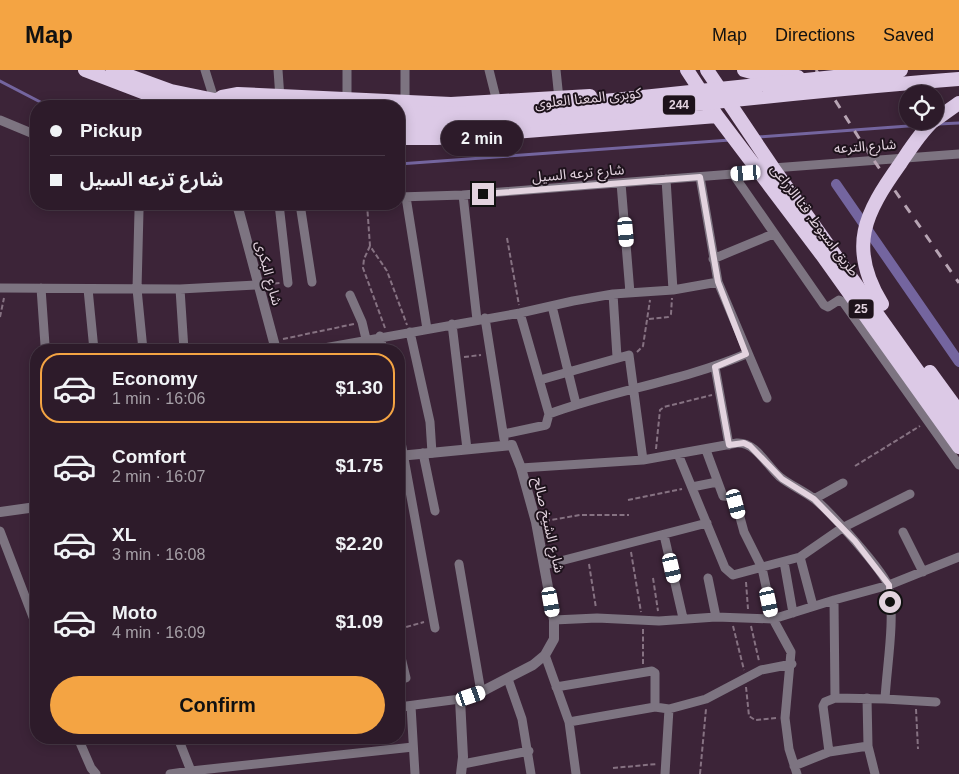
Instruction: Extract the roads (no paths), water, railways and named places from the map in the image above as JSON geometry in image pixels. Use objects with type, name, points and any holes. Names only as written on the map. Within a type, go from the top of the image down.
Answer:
[{"type":"highway","points":[[85,70],[163,100]]},
{"type":"highway","points":[[113,70],[171,91],[207,100]]},
{"type":"highway","name":"25","points":[[686,70],[696,86]]},
{"type":"highway","name":"25","points":[[707,70],[715,84]]},
{"type":"highway","points":[[744,70],[755,73],[812,78]]},
{"type":"highway","name":"كوبرى المعنا العلوى","points":[[405,108],[488,114],[900,70]]},
{"type":"highway","name":"كوبرى المعنا العلوى","points":[[405,124],[443,126],[510,122],[959,79]]},
{"type":"highway","points":[[405,108],[559,99],[715,84]]},
{"type":"highway","name":"طريق اسيوط, قنا الزراعى","points":[[715,84],[959,429]]},
{"type":"highway","name":"طريق اسيوط, قنا الزراعى","points":[[696,86],[837,275],[959,447]]},
{"type":"highway","points":[[219,100],[230,95],[347,100]]},
{"type":"highway","points":[[944,113],[959,103]]},
{"type":"highway","points":[[405,138],[437,138],[717,116]]},
{"type":"highway","points":[[925,130],[882,189],[868,216],[863,246],[864,261],[868,276],[882,304],[959,412]]},
{"type":"street","points":[[205,70],[214,100]]},
{"type":"street","points":[[278,70],[280,98]]},
{"type":"street","points":[[346,70],[347,100]]},
{"type":"street","points":[[403,100],[405,70]]},
{"type":"street","points":[[489,70],[497,102]]},
{"type":"street","points":[[556,70],[559,99]]},
{"type":"street","points":[[0,120],[30,133]]},
{"type":"street","name":"شارع الترعه","points":[[773,168],[959,154]]},
{"type":"street","name":"شارع ترعه السيل","points":[[405,197],[463,195],[759,172]]},
{"type":"street","points":[[732,174],[824,306],[828,307],[839,300],[843,302],[959,465]]},
{"type":"street","points":[[700,177],[718,282],[746,354],[767,398]]},
{"type":"street","points":[[666,180],[672,290]]},
{"type":"street","points":[[621,183],[630,293]]},
{"type":"street","points":[[405,456],[503,445],[504,434],[491,354],[481,319],[463,195]]},
{"type":"street","name":"شارع البكرى","points":[[239,210],[275,344]]},
{"type":"street","points":[[280,210],[288,283]]},
{"type":"street","points":[[301,210],[312,282]]},
{"type":"street","points":[[404,210],[426,329]]},
{"type":"street","points":[[139,211],[138,289],[143,344]]},
{"type":"street","points":[[713,259],[773,234]]},
{"type":"street","points":[[342,344],[520,313],[612,294],[650,293],[718,282]]},
{"type":"street","points":[[3,288],[180,289],[258,285]]},
{"type":"street","points":[[41,288],[45,344]]},
{"type":"street","points":[[88,289],[93,344]]},
{"type":"street","points":[[180,289],[184,344]]},
{"type":"street","points":[[612,294],[616,357]]},
{"type":"street","points":[[350,295],[362,322],[366,339]]},
{"type":"street","points":[[552,306],[576,404]]},
{"type":"street","points":[[504,434],[546,425],[549,414],[520,313]]},
{"type":"street","points":[[452,324],[467,449]]},
{"type":"street","points":[[410,332],[430,422],[428,453],[435,512]]},
{"type":"street","points":[[383,344],[384,336]]},
{"type":"street","points":[[549,414],[576,404],[715,367],[746,354]]},
{"type":"street","points":[[540,380],[616,357],[629,355],[643,460]]},
{"type":"street","points":[[715,367],[729,445]]},
{"type":"street","points":[[521,468],[643,460],[744,443],[750,446],[782,479],[814,499],[842,528],[889,585],[890,620],[885,699]]},
{"type":"street","name":"شارع الشيخ صالح","points":[[503,445],[510,445],[514,448],[536,522],[545,565],[554,620],[554,639],[545,655]]},
{"type":"street","points":[[706,450],[723,496],[733,497],[735,500],[744,532],[762,568],[773,619],[790,646],[792,664],[785,718],[796,770],[829,752],[868,746]]},
{"type":"street","points":[[678,454],[726,571],[733,575],[800,557],[842,528],[910,494]]},
{"type":"street","points":[[405,476],[434,623]]},
{"type":"street","points":[[692,488],[717,482]]},
{"type":"street","points":[[814,499],[843,483]]},
{"type":"street","points":[[0,512],[30,508]]},
{"type":"street","points":[[545,565],[707,523]]},
{"type":"street","points":[[0,531],[30,607]]},
{"type":"street","points":[[903,532],[923,572]]},
{"type":"street","points":[[664,535],[683,618]]},
{"type":"street","points":[[800,557],[813,606]]},
{"type":"street","points":[[554,620],[597,618],[659,621],[716,617],[773,619],[889,585],[959,557]]},
{"type":"street","points":[[784,562],[793,613]]},
{"type":"street","points":[[459,564],[481,692]]},
{"type":"street","points":[[708,578],[716,617]]},
{"type":"street","points":[[834,600],[834,698]]},
{"type":"street","points":[[405,706],[460,699],[481,692],[534,665],[545,655],[569,722],[576,774]]},
{"type":"street","points":[[569,722],[655,706],[669,709],[706,699],[761,670],[792,664]]},
{"type":"street","points":[[556,687],[652,671],[655,673],[655,706]]},
{"type":"street","points":[[405,674],[406,678]]},
{"type":"street","points":[[508,679],[522,719],[529,751],[531,774]]},
{"type":"street","points":[[867,698],[868,746],[875,774]]},
{"type":"street","points":[[829,752],[823,706],[828,699],[867,698],[936,702]]},
{"type":"street","points":[[460,699],[462,769],[529,751]]},
{"type":"street","points":[[411,706],[415,774]]},
{"type":"street","points":[[665,774],[669,709]]},
{"type":"street","points":[[81,744],[91,768],[96,774]]},
{"type":"street","points":[[180,744],[191,771]]},
{"type":"street","points":[[170,774],[191,771],[235,770],[413,747]]},
{"type":"waterway","points":[[0,81],[36,100]]},
{"type":"waterway","points":[[944,124],[959,123]]},
{"type":"waterway","points":[[758,137],[899,127]]},
{"type":"waterway","points":[[405,164],[730,140]]},
{"type":"waterway","points":[[836,184],[959,362]]},
{"type":"railway","points":[[816,70],[866,149],[959,283]]}]
